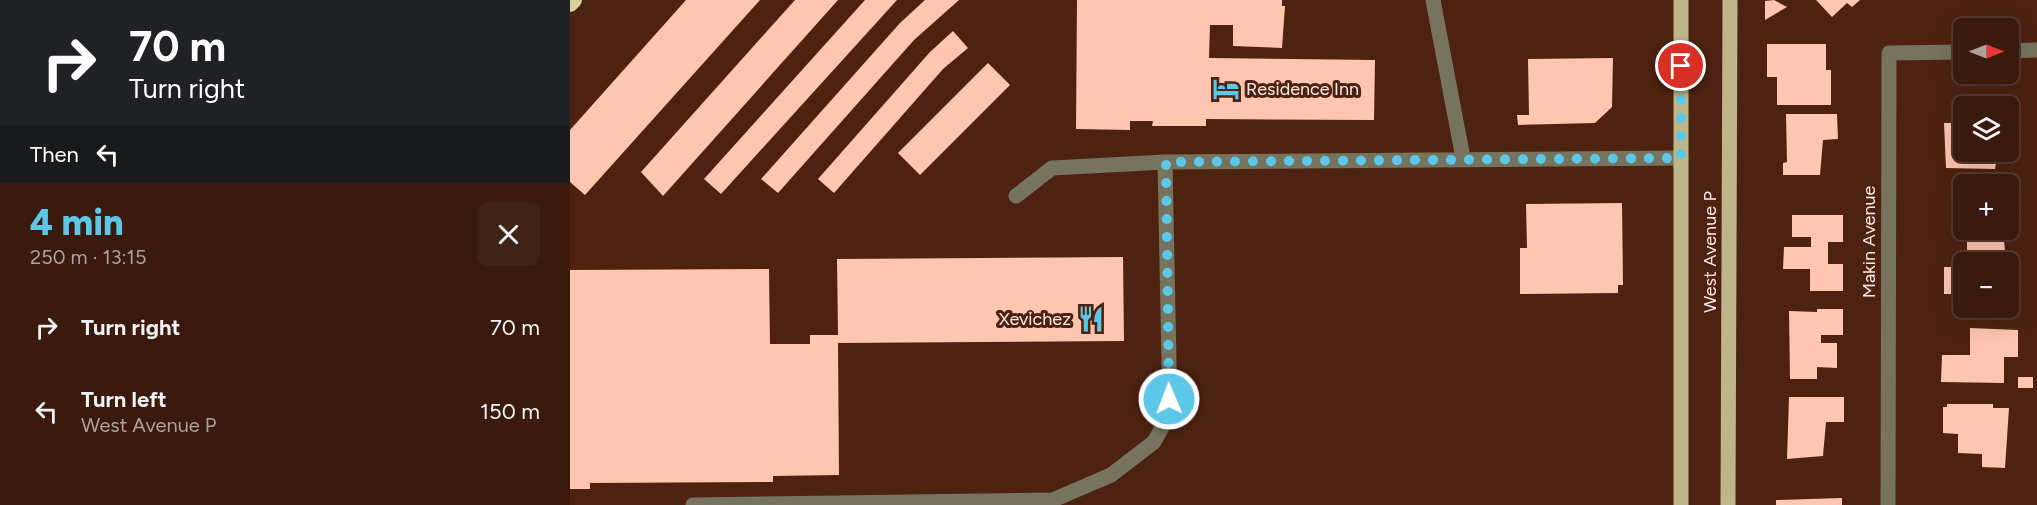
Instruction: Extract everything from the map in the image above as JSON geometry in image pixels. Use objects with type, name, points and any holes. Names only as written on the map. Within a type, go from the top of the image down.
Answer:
[{"type":"main road","name":"West Avenue P","points":[[1681,0],[1681,505]]},
{"type":"main road","name":"West Avenue P","points":[[1728,505],[1730,0]]},
{"type":"street","points":[[1433,0],[1463,158]]},
{"type":"street","points":[[2019,51],[2037,50]]},
{"type":"street","name":"Makin Avenue","points":[[1888,505],[1889,53],[1953,52]]},
{"type":"street","points":[[1016,196],[1052,168],[1166,162],[1681,158]]},
{"type":"street","points":[[693,505],[1053,500],[1111,475],[1155,442],[1170,413],[1166,162]]},
{"type":"building","points":[[686,0],[760,0],[585,195],[570,182],[570,130]]},
{"type":"building","points":[[795,0],[838,0],[663,196],[641,172]]},
{"type":"building","points":[[865,0],[897,0],[721,194],[704,179]]},
{"type":"building","points":[[925,0],[959,0],[914,40],[778,193],[761,179],[900,23]]},
{"type":"building","name":"Residence Inn","points":[[1077,0],[1282,0],[1282,6],[1285,6],[1282,48],[1233,46],[1233,25],[1210,25],[1209,58],[1375,60],[1374,120],[1206,119],[1206,126],[1152,126],[1153,121],[1130,121],[1130,130],[1076,129]]},
{"type":"building","points":[[1774,0],[1787,7],[1765,20],[1765,1]]},
{"type":"building","points":[[1816,0],[1860,0],[1852,7],[1847,3],[1832,17]]},
{"type":"building","points":[[953,31],[968,48],[943,69],[834,193],[818,179],[930,52]]},
{"type":"building","points":[[1767,44],[1826,44],[1826,70],[1831,70],[1831,105],[1777,105],[1777,77],[1767,77]]},
{"type":"building","points":[[1613,58],[1612,107],[1595,123],[1518,125],[1517,115],[1529,115],[1528,59]]},
{"type":"building","points":[[988,63],[1010,85],[920,175],[898,153]]},
{"type":"building","points":[[1786,114],[1837,114],[1838,139],[1823,140],[1820,175],[1783,175],[1783,163],[1787,162]]},
{"type":"building","points":[[1944,123],[1953,123],[1953,162],[1996,162],[1995,169],[1946,168]]},
{"type":"building","points":[[1622,203],[1623,285],[1618,285],[1618,293],[1520,294],[1520,248],[1527,248],[1526,204]]},
{"type":"building","points":[[1792,215],[1843,215],[1843,242],[1828,242],[1828,264],[1843,264],[1843,291],[1810,291],[1810,269],[1783,269],[1784,247],[1811,247],[1811,237],[1792,237]]},
{"type":"building","points":[[1967,240],[2004,240],[2005,252],[1967,252]]},
{"type":"building","points":[[1123,257],[1124,341],[838,343],[839,475],[773,476],[773,482],[590,483],[590,489],[570,489],[570,270],[769,269],[770,344],[810,344],[810,335],[838,335],[837,259]]},
{"type":"building","points":[[1944,267],[1953,267],[1953,294],[1944,294]]},
{"type":"building","points":[[1817,309],[1843,309],[1843,335],[1821,335],[1821,343],[1837,343],[1837,368],[1817,367],[1817,379],[1790,379],[1789,311],[1817,312]]},
{"type":"building","points":[[1970,328],[2018,330],[2018,357],[2004,357],[2004,383],[1941,382],[1942,355],[1970,355]]},
{"type":"building","points":[[2018,377],[2033,377],[2033,388],[2018,388]]},
{"type":"building","points":[[1789,397],[1844,397],[1844,422],[1826,422],[1823,456],[1787,459]]},
{"type":"building","points":[[1947,404],[1993,404],[1993,408],[2009,408],[2005,468],[1982,467],[1982,454],[1958,453],[1958,434],[1943,433],[1943,407],[1947,407]]},
{"type":"building","points":[[1842,498],[1842,505],[1776,505],[1776,500]]},
{"type":"place","name":"Residence Inn","points":[[1226,89]]},
{"type":"place","name":"Xevichez","points":[[1091,319]]},
{"type":"route","points":[[1169,399],[1166,162],[1681,158],[1681,66]]}]
